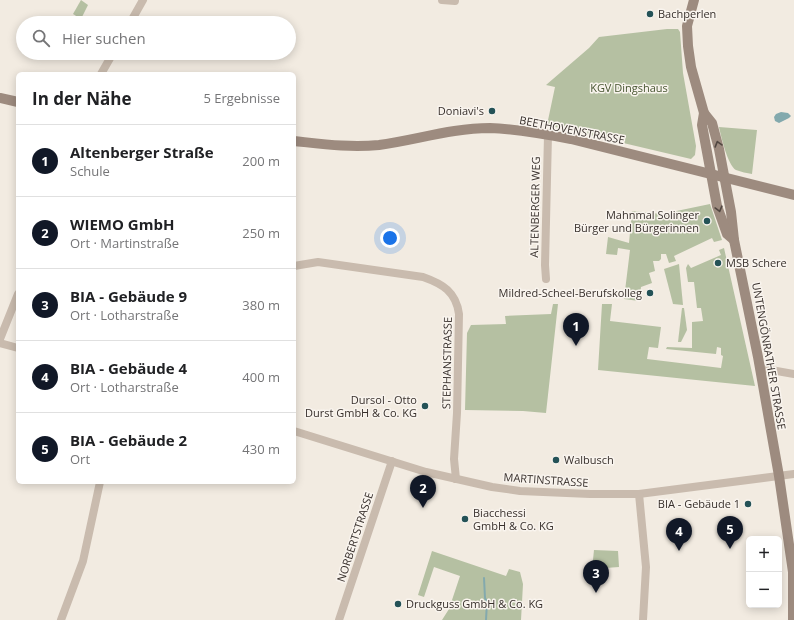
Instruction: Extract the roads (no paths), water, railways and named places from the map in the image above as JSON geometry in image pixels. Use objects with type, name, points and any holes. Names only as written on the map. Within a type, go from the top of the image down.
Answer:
[{"type":"street","points":[[134,16],[143,0]]},
{"type":"street","points":[[442,0],[455,1]]},
{"type":"street","points":[[694,0],[687,26],[688,46],[694,82],[704,113]]},
{"type":"street","points":[[102,72],[109,60]]},
{"type":"street","points":[[0,98],[16,102]]},
{"type":"street","name":"UNTENGÖNRATHER STRASSE","points":[[704,113],[702,125],[720,216],[727,234],[734,240]]},
{"type":"street","name":"UNTENGÖNRATHER STRASSE","points":[[704,113],[712,123],[725,178],[734,240],[760,368],[779,476],[793,572],[793,620]]},
{"type":"street","name":"BEETHOVENSTRASSE","points":[[296,141],[346,146],[378,145],[434,134],[490,128],[523,131],[548,135],[794,195]]},
{"type":"street","name":"ALTENBERGER WEG","points":[[546,279],[548,135]]},
{"type":"street","name":"STEPHANSTRASSE","points":[[296,266],[318,262],[423,277],[444,286],[450,292],[458,307],[459,323],[457,413],[454,459],[456,479]]},
{"type":"street","points":[[0,339],[16,299]]},
{"type":"street","points":[[0,343],[16,347]]},
{"type":"street","points":[[760,368],[794,374]]},
{"type":"street","name":"MARTINSTRASSE","points":[[296,432],[426,472],[492,487],[520,491],[590,494],[640,494],[720,485],[794,474]]},
{"type":"street","name":"NORBERTSTRASSE","points":[[339,620],[392,461]]},
{"type":"street","points":[[61,620],[82,560],[100,484]]},
{"type":"street","points":[[640,494],[646,567],[643,620]]},
{"type":"water","points":[[781,112],[788,113],[791,116],[779,123],[775,121],[774,117],[776,114]]},
{"type":"waterway","points":[[484,578],[485,598],[487,602],[486,620]]},
{"type":"place","name":"Bachperlen","points":[[650,14]]},
{"type":"place","name":"Doniavi's","points":[[492,111]]},
{"type":"place","name":"Mahnmal Solinger Bürger und Bürgerinnen","points":[[707,221]]},
{"type":"place","name":"MSB Schere","points":[[718,263]]},
{"type":"place","name":"Mildred-Scheel-Berufskolleg","points":[[650,293]]},
{"type":"place","name":"Altenberger Straße","points":[[576,346]]},
{"type":"place","name":"Dursol - Otto Durst GmbH & Co. KG","points":[[425,406]]},
{"type":"place","name":"Walbusch","points":[[556,460]]},
{"type":"place","name":"BIA - Gebäude 1","points":[[748,504]]},
{"type":"place","name":"WIEMO GmbH","points":[[423,508]]},
{"type":"place","name":"Biacchessi GmbH & Co. KG","points":[[465,519]]},
{"type":"place","name":"BIA - Gebäude 2","points":[[730,549]]},
{"type":"place","name":"BIA - Gebäude 4","points":[[679,551]]},
{"type":"place","name":"BIA - Gebäude 9","points":[[596,593]]},
{"type":"place","name":"Druckguss GmbH & Co. KG","points":[[398,604]]},
{"type":"park label","name":"KGV Dingshaus","points":[[629,88]]}]
